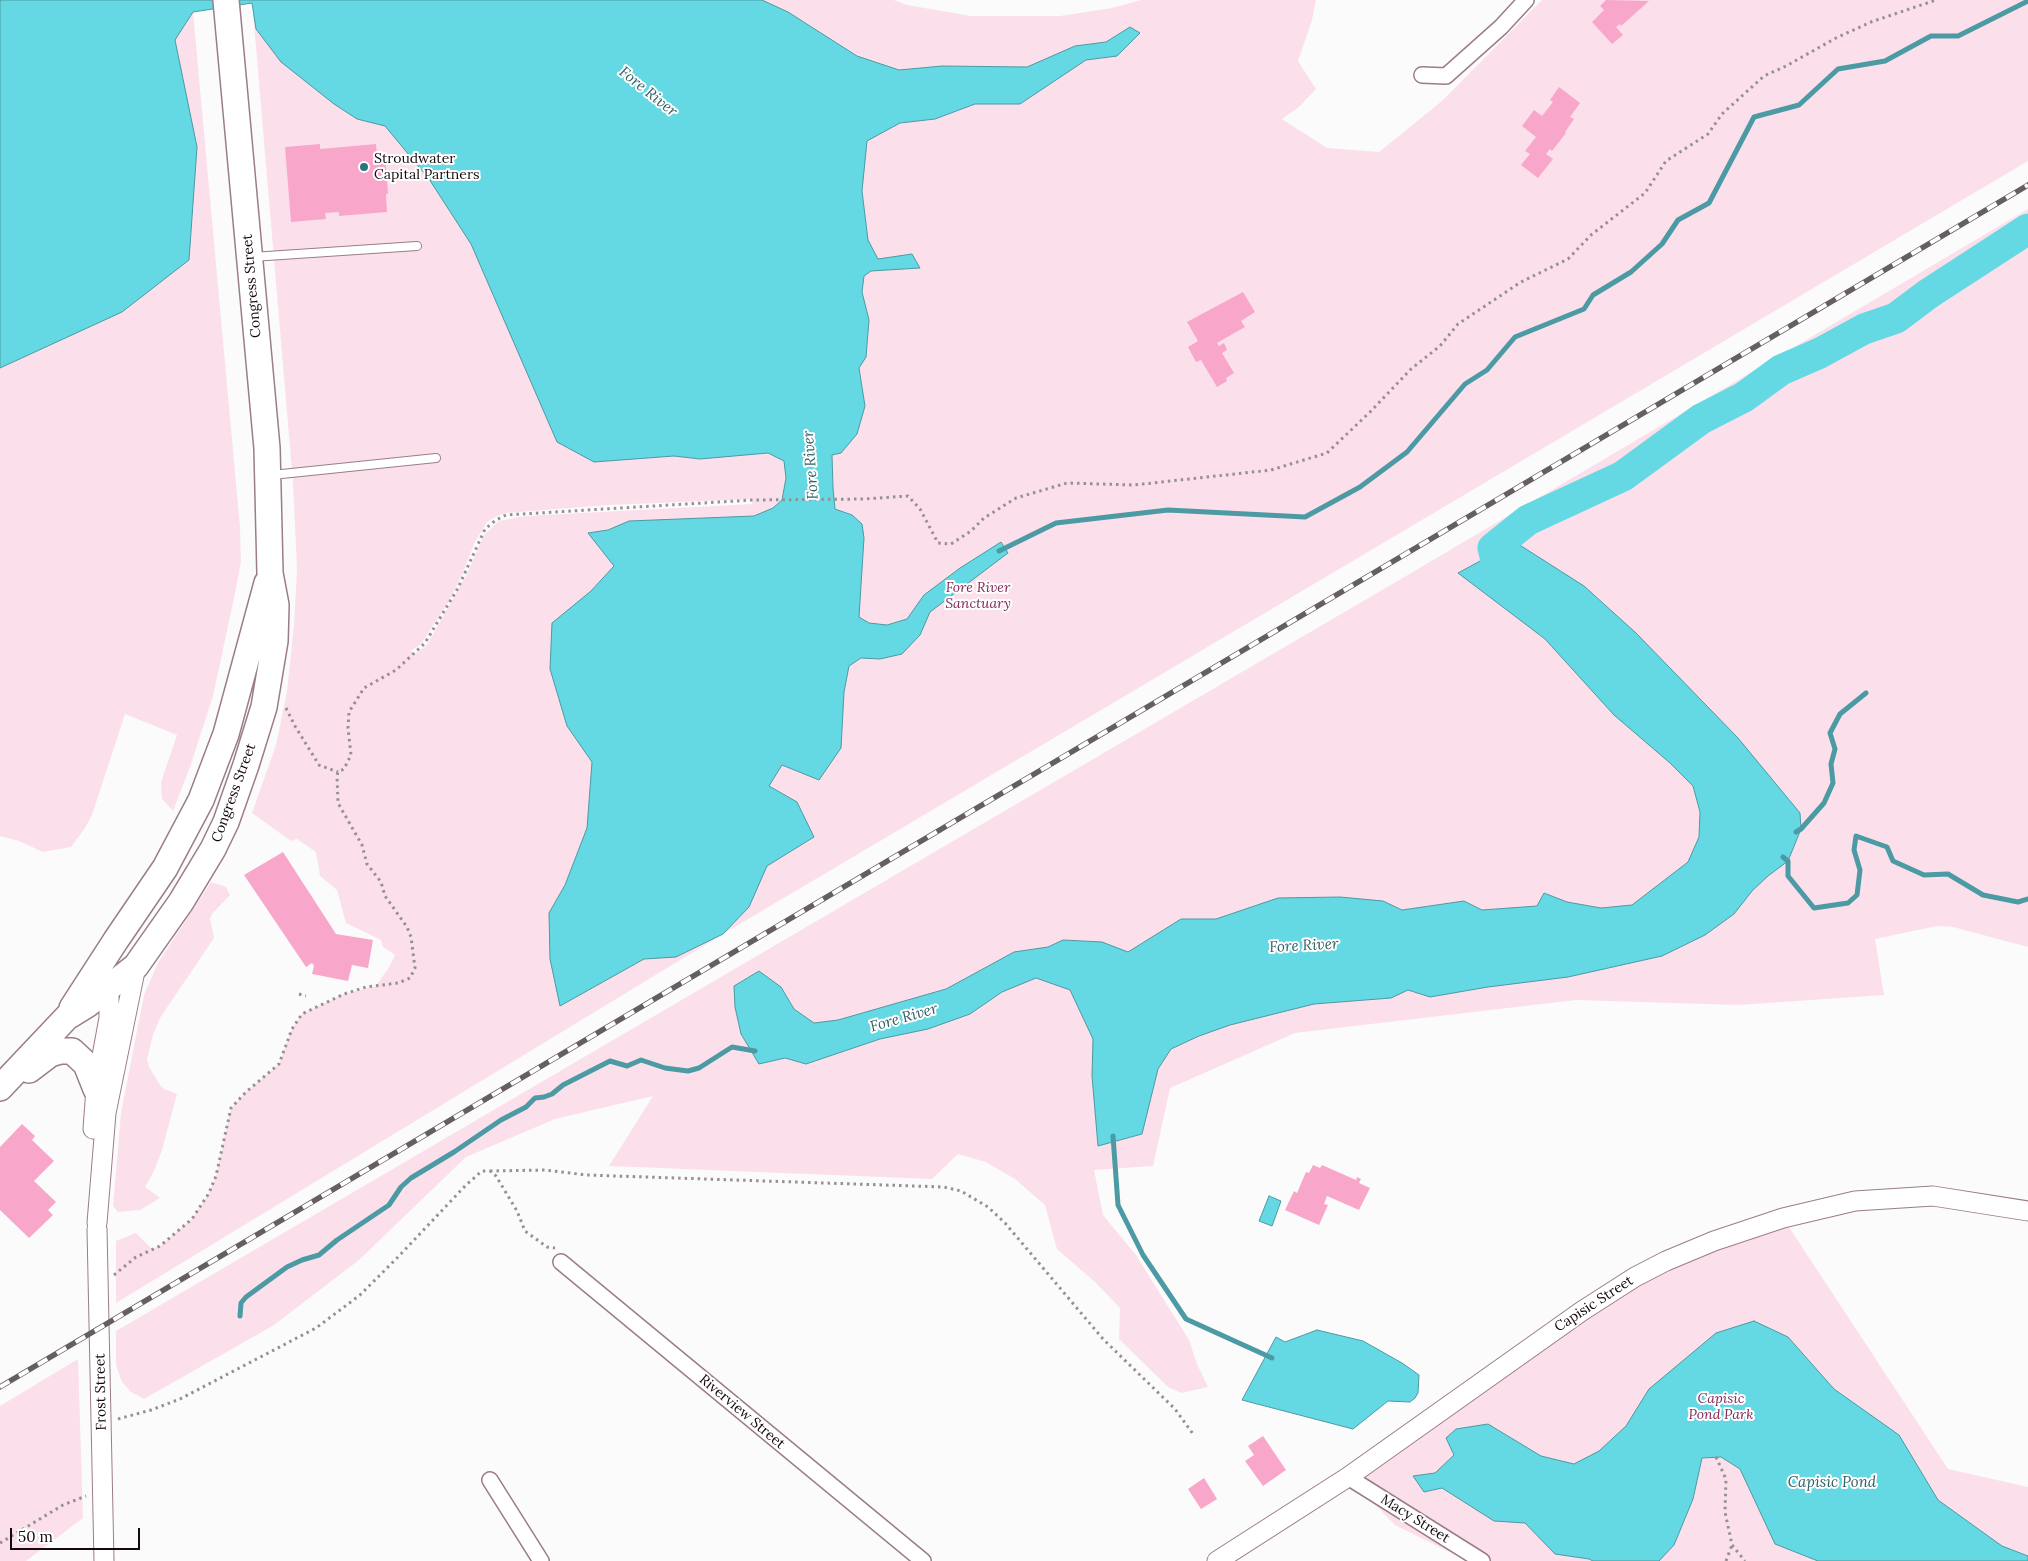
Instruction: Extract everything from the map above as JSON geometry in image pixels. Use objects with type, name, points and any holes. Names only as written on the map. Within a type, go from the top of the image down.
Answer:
[{"type":"main road","name":"Congress Street","points":[[67,1017],[88,1004],[136,966],[181,902],[213,849],[226,822],[264,706],[275,641],[276,605],[270,573],[268,476],[227,8]]},
{"type":"main road","name":"Congress Street","points":[[0,1089],[67,1017],[165,868],[201,800],[226,734],[270,573]]},
{"type":"main road","points":[[109,987],[126,948],[179,870],[198,837],[213,803],[228,766],[239,726],[252,642]]},
{"type":"main road","points":[[0,1089],[50,1054],[60,1051],[72,1051],[86,1064],[96,1090]]},
{"type":"street","points":[[1422,75],[1446,76],[1501,27],[1526,0]]},
{"type":"street","name":"Frost Street","points":[[104,1561],[97,1226],[106,1113],[136,966]]},
{"type":"street","name":"Frost Street","points":[[97,1226],[90,1177],[96,1090],[110,1018],[109,987]]},
{"type":"street","name":"Capisic Street","points":[[1216,1561],[1348,1477],[1582,1310],[1642,1273],[1666,1261],[1714,1241],[1783,1218],[1856,1201],[1934,1196],[2028,1211]]},
{"type":"street","name":"Riverview Street","points":[[562,1262],[923,1561]]},
{"type":"street","name":"Macy Street","points":[[1348,1477],[1482,1561]]},
{"type":"street","points":[[490,1480],[541,1561]]},
{"type":"lane","points":[[250,257],[416,246]]},
{"type":"lane","points":[[268,476],[436,458]]},
{"type":"path","points":[[284,704],[319,765],[338,772],[344,769],[351,755],[348,728],[350,712],[364,688],[396,670],[425,643],[464,574],[485,529],[496,520],[506,516],[752,500],[908,496],[920,509],[938,543],[951,544],[971,531],[984,518],[1016,498],[1067,483],[1134,485],[1271,470],[1327,453],[1411,369],[1440,346],[1458,324],[1521,282],[1568,259],[1591,235],[1645,193],[1666,161],[1708,134],[1722,114],[1764,76],[1871,22],[1936,0]]},
{"type":"path","points":[[113,1276],[136,1256],[160,1246],[192,1219],[209,1193],[216,1176],[231,1108],[278,1064],[292,1029],[302,1014],[344,994],[366,987],[387,985],[410,978],[415,968],[411,937],[407,927],[385,896],[381,882],[366,864],[362,845],[338,803],[338,772]]},
{"type":"path","points":[[299,994],[306,996]]},
{"type":"path","points":[[101,1423],[152,1410],[180,1399],[316,1328],[360,1294],[466,1185],[482,1171],[545,1170],[586,1175],[944,1187],[961,1191],[988,1207],[1005,1223],[1103,1339],[1175,1409],[1193,1434]]},
{"type":"path","points":[[490,1171],[496,1176],[507,1192],[525,1231],[546,1246],[570,1250],[562,1262]]},
{"type":"path","points":[[1716,1457],[1726,1479],[1725,1512],[1732,1545],[1745,1561]]},
{"type":"path","points":[[0,1543],[63,1505],[102,1489]]},
{"type":"path","points":[[1726,1561],[1732,1545]]},
{"type":"green space","name":"Fore River Sanctuary","points":[[252,0],[894,0],[907,5],[971,16],[1060,16],[1112,8],[1141,0],[1316,0],[1312,20],[1298,61],[1316,89],[1299,107],[1282,119],[1327,148],[1379,152],[1442,101],[1542,0],[2028,0],[2028,161],[723,934],[116,1303],[116,1241],[136,1233],[152,1249],[160,1246],[192,1219],[209,1193],[216,1176],[231,1108],[246,1092],[279,1064],[292,1029],[302,1014],[344,994],[376,986],[395,955],[383,947],[381,940],[346,923],[337,890],[320,876],[316,852],[297,839],[291,841],[252,813],[276,745],[287,691],[294,626],[297,569],[293,483]],"holes":[[[752,499],[752,504],[524,516],[499,521],[484,535],[467,574],[427,645],[415,654],[411,651],[421,644],[449,601],[475,542],[487,522],[497,516],[506,513],[609,505]]]},
{"type":"green space","points":[[193,12],[240,527],[241,562],[213,696],[190,767],[173,811],[162,799],[161,782],[177,735],[125,714],[92,815],[85,828],[71,847],[43,852],[19,841],[0,836],[0,69]]},
{"type":"green space","points":[[2028,209],[2028,947],[1953,927],[1937,926],[1875,939],[1884,995],[1738,1005],[1576,1000],[1295,1033],[1170,1088],[1153,1166],[1094,1170],[1103,1215],[1136,1255],[1189,1340],[1197,1364],[1208,1387],[1181,1393],[1168,1387],[1119,1339],[1120,1308],[1096,1283],[1057,1249],[1045,1205],[1015,1179],[986,1162],[958,1154],[932,1179],[609,1166],[653,1096],[555,1119],[466,1157],[359,1260],[274,1325],[144,1399],[131,1392],[122,1382],[116,1365],[116,1331],[1406,576]]},
{"type":"green space","points":[[211,882],[226,887],[230,895],[212,914],[210,919],[214,938],[160,1018],[153,1035],[147,1059],[149,1067],[160,1085],[164,1089],[177,1094],[162,1150],[145,1187],[160,1198],[140,1210],[118,1212],[113,1206],[121,1113],[144,995],[158,963]]},
{"type":"green space","name":"Capisic Pond Park","points":[[1783,1218],[1948,1469],[2028,1487],[2028,1561],[1467,1561],[1395,1525],[1348,1477],[1635,1277]]},
{"type":"green space","points":[[78,1359],[83,1518],[26,1561],[0,1561],[0,1406]]},
{"type":"water","name":"Fore River","points":[[0,0],[762,0],[788,12],[857,56],[899,70],[942,66],[1027,67],[1075,46],[1106,42],[1130,27],[1140,33],[1117,56],[1086,60],[1020,104],[975,104],[935,119],[900,123],[867,141],[862,191],[868,240],[878,259],[912,254],[920,268],[871,271],[864,276],[862,292],[869,320],[866,357],[859,368],[865,406],[857,434],[841,453],[832,455],[835,509],[852,515],[862,524],[864,538],[859,617],[869,623],[887,625],[907,619],[924,595],[960,568],[1001,542],[1008,553],[930,612],[920,635],[902,654],[880,659],[861,658],[849,666],[844,692],[841,748],[819,780],[782,765],[769,786],[797,802],[814,837],[767,866],[749,907],[723,934],[676,957],[644,959],[560,1006],[550,959],[549,913],[565,885],[587,828],[592,762],[567,726],[550,669],[552,623],[591,591],[614,566],[588,533],[608,530],[629,521],[754,516],[773,508],[782,500],[786,478],[784,461],[768,453],[700,459],[674,456],[594,462],[557,442],[471,244],[429,179],[385,126],[357,119],[334,104],[281,62],[256,29],[252,3],[193,12],[175,40],[197,147],[189,260],[122,312],[0,368]]},
{"type":"water","name":"Fore River","points":[[1515,542],[1584,586],[1636,633],[1738,738],[1800,813],[1801,829],[1788,861],[1752,891],[1734,914],[1705,935],[1662,956],[1568,977],[1488,987],[1430,997],[1408,990],[1391,998],[1314,1004],[1230,1025],[1171,1049],[1158,1069],[1142,1134],[1098,1146],[1092,1076],[1093,1039],[1070,990],[1036,978],[1002,992],[970,1014],[928,1029],[880,1039],[806,1064],[785,1058],[759,1064],[741,1034],[735,1007],[734,986],[759,971],[781,987],[794,1009],[814,1023],[838,1020],[946,989],[1014,952],[1048,947],[1063,940],[1102,942],[1128,952],[1181,919],[1216,919],[1278,898],[1340,897],[1383,901],[1402,910],[1464,901],[1482,910],[1537,906],[1544,893],[1567,902],[1601,908],[1632,905],[1688,862],[1699,837],[1700,812],[1693,786],[1670,763],[1614,715],[1545,639],[1458,573]]},
{"type":"water","points":[[1269,1196],[1281,1201],[1272,1226],[1259,1221]]},
{"type":"water","name":"Capisic Pond","points":[[1754,1321],[1788,1337],[1834,1389],[1899,1435],[1938,1500],[2002,1546],[2028,1556],[2028,1561],[1818,1561],[1775,1544],[1740,1469],[1721,1457],[1702,1458],[1693,1499],[1674,1545],[1659,1561],[1593,1561],[1555,1554],[1525,1523],[1494,1521],[1442,1488],[1424,1492],[1413,1476],[1435,1473],[1454,1455],[1446,1438],[1456,1429],[1488,1424],[1541,1456],[1574,1464],[1599,1451],[1626,1426],[1649,1389],[1716,1333]]},
{"type":"water","points":[[1317,1330],[1363,1341],[1402,1363],[1419,1375],[1418,1393],[1415,1398],[1410,1402],[1388,1401],[1353,1429],[1242,1400],[1276,1337],[1285,1342]]},
{"type":"building","points":[[1606,0],[1649,1],[1621,26],[1620,24],[1616,27],[1623,35],[1612,44],[1592,22],[1604,10],[1600,6]]},
{"type":"building","points":[[1559,87],[1580,103],[1570,117],[1574,119],[1566,133],[1552,151],[1550,149],[1546,154],[1553,159],[1538,178],[1521,165],[1530,154],[1525,151],[1536,137],[1522,126],[1534,110],[1542,116],[1553,102],[1550,100]]},
{"type":"building","points":[[320,144],[320,149],[376,144],[377,156],[385,155],[388,194],[386,194],[387,212],[339,216],[339,212],[325,213],[326,219],[291,222],[285,147]]},
{"type":"building","points":[[1243,292],[1255,312],[1241,321],[1245,327],[1217,343],[1219,346],[1224,343],[1227,350],[1222,353],[1234,373],[1226,378],[1227,381],[1217,387],[1201,360],[1196,362],[1188,347],[1198,341],[1187,322]]},
{"type":"building","points":[[283,852],[336,934],[373,940],[368,968],[352,965],[348,981],[312,974],[314,966],[312,963],[306,967],[244,875]]},
{"type":"building","points":[[22,1124],[35,1136],[32,1140],[54,1161],[34,1181],[56,1202],[48,1210],[53,1215],[29,1238],[0,1210],[0,1147]]},
{"type":"building","points":[[1313,1165],[1320,1168],[1322,1165],[1356,1180],[1357,1177],[1361,1179],[1359,1183],[1370,1188],[1359,1210],[1327,1196],[1324,1204],[1328,1205],[1319,1225],[1285,1210],[1294,1191],[1297,1193],[1306,1172],[1309,1173]]},
{"type":"building","points":[[1263,1436],[1286,1470],[1263,1486],[1245,1461],[1254,1455],[1248,1446]]},
{"type":"building","points":[[1204,1478],[1217,1499],[1201,1509],[1188,1489]]},
{"type":"waterway","points":[[999,551],[1056,523],[1168,510],[1305,517],[1360,487],[1407,452],[1465,384],[1487,370],[1515,337],[1584,309],[1593,295],[1631,272],[1662,244],[1678,220],[1709,203],[1754,117],[1799,105],[1838,69],[1885,61],[1931,36],[1958,36],[2028,1]]},
{"type":"waterway","points":[[1521,582],[1498,568],[1493,548],[1528,520],[1623,476],[1701,419],[1744,397],[1781,370],[1820,353],[1864,329],[1896,318],[1928,294],[2028,229]]},
{"type":"waterway","points":[[1796,832],[1801,829],[1824,803],[1833,783],[1831,764],[1835,749],[1830,733],[1840,714],[1866,693]]},
{"type":"waterway","points":[[1783,857],[1788,861],[1788,876],[1814,908],[1848,903],[1857,895],[1860,870],[1854,850],[1856,836],[1887,847],[1893,861],[1924,875],[1948,874],[1983,895],[2018,902],[2028,899]]},
{"type":"waterway","points":[[240,1316],[241,1303],[246,1297],[287,1267],[319,1255],[337,1240],[389,1205],[401,1187],[411,1178],[501,1120],[526,1107],[535,1098],[552,1094],[563,1085],[610,1061],[627,1066],[641,1060],[665,1068],[688,1071],[699,1068],[732,1047],[755,1051]]},
{"type":"waterway","points":[[1113,1136],[1118,1205],[1143,1255],[1186,1319],[1272,1358]]},
{"type":"railway","points":[[0,1387],[2028,185]]},
{"type":"place","name":"Stroudwater Capital Partners","points":[[364,167]]}]
